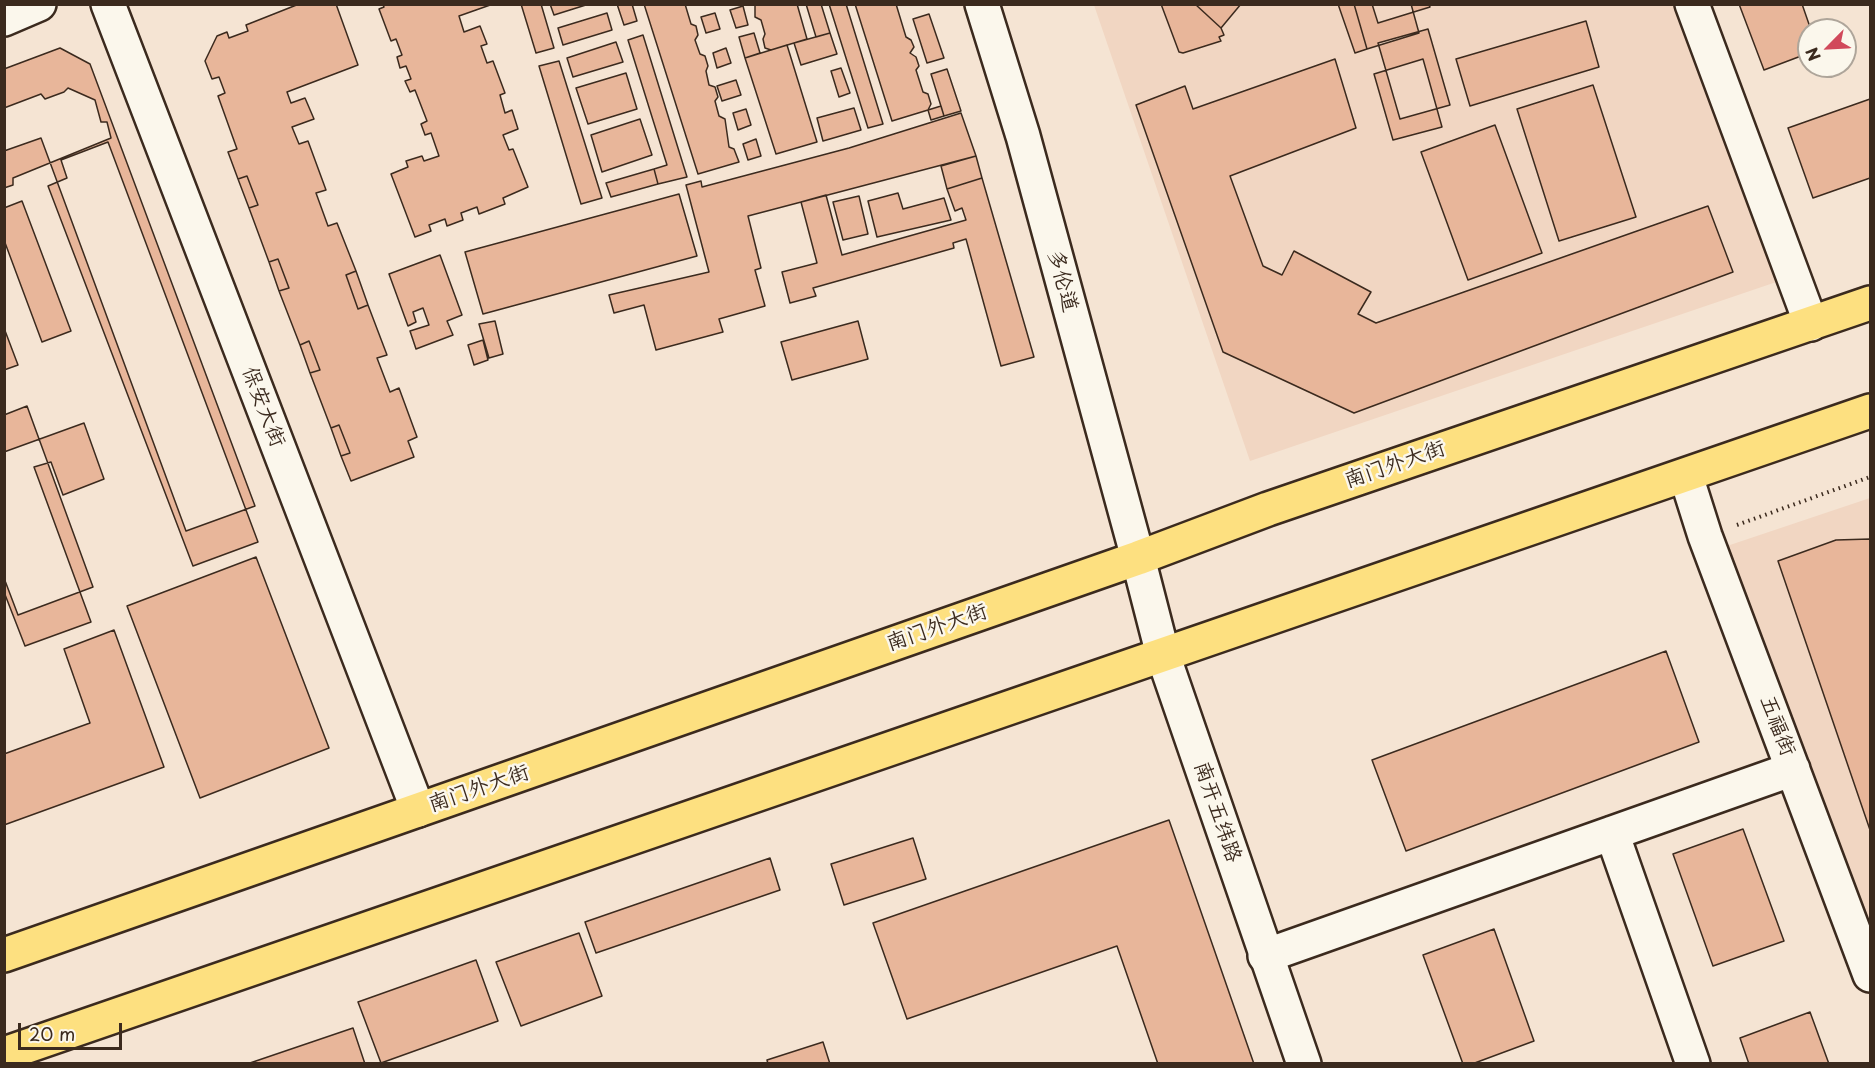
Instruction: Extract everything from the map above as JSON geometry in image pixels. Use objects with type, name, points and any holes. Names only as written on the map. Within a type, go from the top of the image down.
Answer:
[{"type":"main road","name":"南门外大街","points":[[4,955],[1138,558],[1268,509],[1870,303]]},
{"type":"main road","points":[[4,1054],[1870,411]]},
{"type":"street","points":[[4,19],[39,4]]},
{"type":"street","name":"保安大街","points":[[108,4],[418,810]]},
{"type":"street","name":"多伦道","points":[[982,4],[1023,136],[1138,558]]},
{"type":"street","points":[[1692,4],[1811,324]]},
{"type":"street","name":"五福街","points":[[1686,476],[1705,536],[1793,769],[1863,929],[1870,975]]},
{"type":"street","name":"南开五纬路","points":[[1138,558],[1163,655],[1304,1064]]},
{"type":"street","points":[[1265,956],[1793,769]]},
{"type":"street","points":[[1612,833],[1693,1064]]},
{"type":"path","points":[[1705,536],[1870,477]]},
{"type":"shaded area","points":[[1094,5],[1699,5],[1791,277],[1250,461]]},
{"type":"shaded area","points":[[1870,498],[1870,939],[1727,546]]},
{"type":"building","points":[[299,4],[336,4],[358,65],[287,92],[291,103],[305,98],[314,119],[292,127],[299,144],[308,141],[326,190],[316,193],[328,226],[337,223],[356,271],[346,275],[358,309],[368,305],[387,355],[377,358],[390,392],[399,388],[417,437],[408,441],[414,457],[351,481],[341,456],[350,453],[339,425],[331,428],[310,373],[320,370],[309,341],[300,345],[279,291],[289,288],[278,259],[269,262],[249,208],[258,205],[247,176],[238,179],[228,152],[237,149],[218,96],[225,93],[219,77],[212,79],[205,61],[217,36],[227,32],[229,38],[248,31],[246,25]]},
{"type":"building","points":[[383,4],[493,4],[459,16],[464,32],[480,26],[487,44],[481,46],[487,63],[493,61],[505,93],[500,95],[505,113],[512,110],[518,129],[503,135],[509,150],[513,149],[528,187],[503,198],[505,204],[479,214],[477,207],[461,213],[463,220],[447,226],[445,219],[429,225],[431,231],[415,237],[391,174],[408,167],[406,161],[422,156],[424,161],[439,156],[431,133],[425,135],[421,124],[427,121],[415,90],[410,92],[405,81],[411,79],[406,66],[400,68],[397,57],[402,55],[396,39],[391,41],[379,9],[384,7]]},
{"type":"building","points":[[521,4],[541,4],[554,48],[536,53]]},
{"type":"building","points":[[550,4],[589,4],[554,15]]},
{"type":"building","points":[[617,4],[632,4],[637,21],[624,25]]},
{"type":"building","points":[[644,4],[685,4],[691,24],[696,26],[698,35],[695,40],[700,54],[705,56],[708,66],[706,71],[709,85],[715,87],[718,97],[715,101],[719,116],[725,119],[729,147],[734,149],[739,162],[698,174]]},
{"type":"building","points":[[755,4],[797,4],[807,39],[771,50],[765,48],[763,39],[765,34],[761,20],[755,17]]},
{"type":"building","points":[[806,4],[821,4],[830,33],[816,37]]},
{"type":"building","points":[[829,4],[846,4],[883,124],[868,128]]},
{"type":"building","points":[[855,4],[896,4],[906,37],[911,40],[914,47],[910,53],[916,57],[919,66],[916,70],[923,92],[928,94],[931,104],[928,110],[892,121]]},
{"type":"building","points":[[1161,4],[1195,4],[1221,28],[1224,35],[1219,37],[1221,41],[1183,53],[1179,52]]},
{"type":"building","points":[[1195,4],[1241,4],[1221,28]]},
{"type":"building","points":[[1338,4],[1354,4],[1367,49],[1355,53]]},
{"type":"building","points":[[1354,4],[1411,4],[1419,33],[1367,49]]},
{"type":"building","points":[[1372,4],[1429,4],[1430,7],[1378,23]]},
{"type":"building","points":[[1739,4],[1802,4],[1807,18],[1797,18],[1797,58],[1764,70]]},
{"type":"building","points":[[743,6],[748,25],[736,28],[730,10]]},
{"type":"building","points":[[607,13],[612,30],[563,45],[558,28]]},
{"type":"building","points":[[715,13],[720,29],[706,33],[701,17]]},
{"type":"building","points":[[929,14],[944,58],[927,63],[913,19]]},
{"type":"building","points":[[1586,21],[1599,67],[1470,106],[1456,59]]},
{"type":"building","points":[[1428,29],[1450,105],[1400,119],[1378,43]]},
{"type":"building","points":[[754,33],[760,53],[745,58],[739,37]]},
{"type":"building","points":[[830,33],[837,54],[801,65],[794,43]]},
{"type":"building","points":[[643,35],[687,177],[658,184],[654,169],[667,165],[628,40]]},
{"type":"building","points":[[616,42],[623,62],[573,77],[567,58]]},
{"type":"building","points":[[787,45],[817,142],[776,154],[745,58]]},
{"type":"building","points":[[60,48],[90,64],[255,506],[186,531],[41,138],[4,151],[4,69]]},
{"type":"building","points":[[726,48],[731,63],[717,68],[713,53]]},
{"type":"building","points":[[1335,59],[1356,128],[1230,176],[1263,266],[1282,275],[1294,251],[1371,292],[1358,314],[1376,323],[1708,206],[1733,272],[1354,413],[1223,352],[1136,105],[1185,86],[1193,109]]},
{"type":"building","points":[[1423,59],[1442,127],[1393,140],[1374,74]]},
{"type":"building","points":[[559,61],[602,198],[581,204],[539,66]]},
{"type":"building","points":[[841,68],[850,93],[839,97],[831,71]]},
{"type":"building","points":[[947,69],[961,111],[944,116],[931,74]]},
{"type":"building","points":[[626,73],[637,109],[588,124],[576,88]]},
{"type":"building","points":[[736,80],[741,95],[722,101],[717,86]]},
{"type":"building","points":[[1593,85],[1636,217],[1559,241],[1517,109]]},
{"type":"building","points":[[68,88],[95,100],[101,122],[107,122],[111,138],[13,178],[13,185],[4,188],[4,108],[41,94],[45,99],[64,92]]},
{"type":"building","points":[[1870,99],[1870,178],[1813,198],[1788,128]]},
{"type":"building","points":[[941,106],[944,116],[931,120],[928,110]]},
{"type":"building","points":[[854,108],[861,130],[823,141],[817,118]]},
{"type":"building","points":[[746,109],[751,125],[738,130],[733,113]]},
{"type":"building","points":[[961,113],[976,156],[748,216],[761,268],[755,270],[765,306],[719,319],[723,332],[656,350],[644,305],[614,313],[609,295],[709,272],[686,185],[701,181],[702,187],[849,148]]},
{"type":"building","points":[[640,119],[652,155],[602,172],[591,135]]},
{"type":"building","points":[[1495,125],[1542,253],[1468,280],[1421,152]]},
{"type":"building","points":[[756,139],[761,156],[748,160],[743,144]]},
{"type":"building","points":[[108,142],[258,542],[193,566],[48,186],[67,178],[61,160]]},
{"type":"building","points":[[976,156],[982,178],[947,189],[941,166]]},
{"type":"building","points":[[654,169],[658,184],[611,197],[606,183]]},
{"type":"building","points":[[247,176],[258,205],[249,208],[238,179]]},
{"type":"building","points":[[982,178],[1034,357],[1001,366],[966,239],[953,243],[954,248],[813,288],[816,296],[790,303],[782,272],[817,263],[801,202],[826,195],[842,255],[966,220],[962,208],[955,211],[947,189]]},
{"type":"building","points":[[898,193],[903,209],[944,198],[951,220],[877,237],[868,201]]},
{"type":"building","points":[[679,194],[697,256],[483,314],[465,252]]},
{"type":"building","points":[[859,196],[868,234],[843,240],[833,202]]},
{"type":"building","points":[[22,201],[71,331],[42,342],[4,240],[4,208]]},
{"type":"building","points":[[440,255],[462,315],[447,321],[453,335],[416,349],[410,331],[429,325],[423,308],[413,312],[416,322],[408,326],[389,274]]},
{"type":"building","points":[[278,259],[289,288],[279,291],[269,262]]},
{"type":"building","points":[[356,271],[368,305],[358,309],[346,275]]},
{"type":"building","points":[[495,321],[503,354],[489,358],[479,324]]},
{"type":"building","points":[[858,321],[868,359],[792,380],[781,342]]},
{"type":"building","points":[[4,328],[18,365],[4,370]]},
{"type":"building","points":[[483,340],[488,360],[474,365],[468,345]]},
{"type":"building","points":[[309,341],[320,370],[310,373],[300,345]]},
{"type":"building","points":[[27,406],[93,587],[18,615],[4,578],[4,415]]},
{"type":"building","points":[[84,423],[104,479],[63,495],[51,462],[34,467],[91,622],[25,646],[4,592],[4,452]]},
{"type":"building","points":[[339,425],[350,453],[341,456],[331,428]]},
{"type":"building","points":[[1870,539],[1870,830],[1778,561],[1836,540]]},
{"type":"building","points":[[256,557],[329,748],[200,798],[127,606]]},
{"type":"building","points":[[114,630],[164,767],[4,825],[4,754],[90,723],[64,649]]},
{"type":"building","points":[[1666,651],[1699,742],[1406,851],[1372,760]]},
{"type":"building","points":[[1169,820],[1254,1064],[1158,1064],[1117,946],[907,1019],[873,923]]},
{"type":"building","points":[[1743,829],[1784,941],[1713,966],[1673,854]]},
{"type":"building","points":[[913,838],[926,879],[844,905],[831,864]]},
{"type":"building","points":[[770,858],[780,890],[596,953],[585,922]]},
{"type":"building","points":[[1494,929],[1534,1041],[1472,1064],[1463,1064],[1423,955]]},
{"type":"building","points":[[579,933],[602,996],[521,1026],[496,962]]},
{"type":"building","points":[[476,960],[498,1021],[381,1063],[358,1002]]},
{"type":"building","points":[[1810,1012],[1829,1064],[1749,1064],[1740,1038]]},
{"type":"building","points":[[353,1028],[365,1064],[247,1064]]},
{"type":"building","points":[[823,1042],[830,1064],[768,1064],[767,1060]]}]
